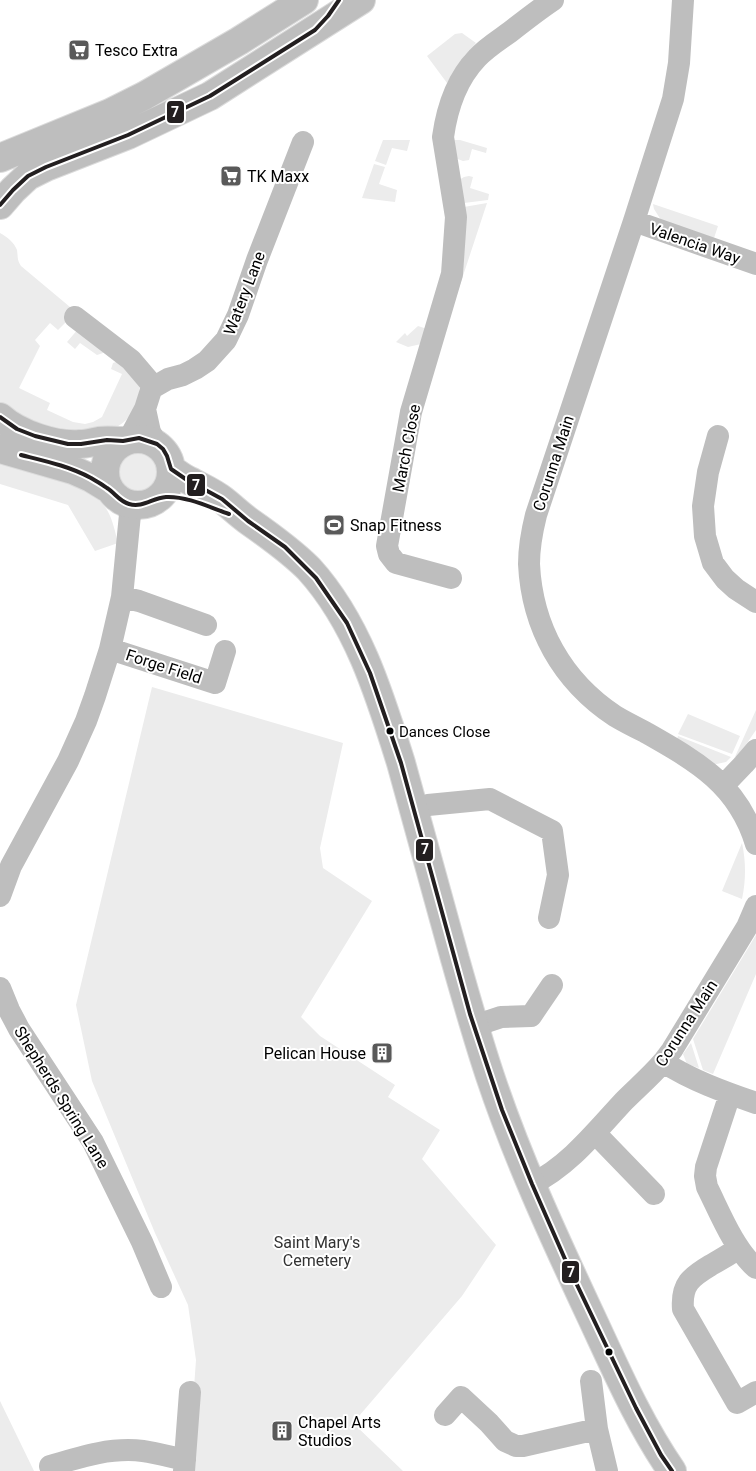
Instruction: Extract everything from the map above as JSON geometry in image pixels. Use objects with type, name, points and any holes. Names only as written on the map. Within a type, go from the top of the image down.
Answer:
[{"type":"main road","points":[[0,158],[101,117],[144,96],[304,0]]},
{"type":"main road","points":[[0,205],[28,176],[128,135],[210,96],[361,0]]},
{"type":"main road","points":[[0,417],[17,429],[35,436],[68,444],[139,438],[148,440],[157,444],[167,456],[171,468],[168,485],[158,498],[150,503],[140,505],[120,497],[91,478],[73,470],[0,449]]},
{"type":"main road","points":[[120,497],[105,481],[105,462],[115,447],[126,440]]},
{"type":"main road","points":[[171,468],[187,480],[222,499],[285,548],[307,568],[340,611],[359,648],[380,699],[399,756],[474,1026],[496,1093],[532,1184],[598,1330],[666,1466]]},
{"type":"main road","points":[[158,498],[196,502],[248,521]]},
{"type":"street","name":"March Close","points":[[451,578],[396,562],[391,559],[387,546],[411,412],[452,274],[456,217],[443,138],[447,111],[462,79],[478,57],[553,0]]},
{"type":"street","name":"Corunna Main","points":[[683,0],[679,63],[673,99],[536,515],[531,538],[529,563],[532,596],[539,622],[548,643],[572,679],[615,716],[703,767],[723,786],[748,822],[756,844]]},
{"type":"street","name":"Watery Lane","points":[[154,387],[168,379],[183,375],[207,362],[226,340],[238,315],[257,260],[303,142]]},
{"type":"street","name":"Valencia Way","points":[[634,221],[756,264]]},
{"type":"street","points":[[76,317],[131,360],[154,387],[145,409],[126,440]]},
{"type":"street","points":[[145,409],[150,432],[157,444]]},
{"type":"street","points":[[719,436],[708,472],[703,506],[705,536],[713,563],[725,579],[736,590],[756,602]]},
{"type":"street","points":[[0,896],[11,866],[68,762],[86,721],[110,649],[122,597],[120,497]]},
{"type":"street","points":[[122,597],[139,600],[206,625]]},
{"type":"street","name":"Forge Field","points":[[110,649],[214,683],[225,651]]},
{"type":"street","points":[[723,786],[756,750]]},
{"type":"street","points":[[414,809],[428,805],[490,799],[552,831],[558,875],[550,918]]},
{"type":"street","name":"Corunna Main","points":[[532,1184],[548,1175],[594,1134],[663,1062],[747,927],[756,906]]},
{"type":"street","points":[[474,1026],[501,1017],[532,1016],[552,985]]},
{"type":"street","name":"Shepherds Spring Lane","points":[[0,988],[19,1029],[93,1142],[161,1287]]},
{"type":"street","points":[[663,1062],[672,1068],[730,1094],[756,1103]]},
{"type":"street","points":[[730,1094],[706,1167],[705,1176],[707,1187],[739,1248],[756,1268]]},
{"type":"street","points":[[594,1134],[654,1194]]},
{"type":"street","points":[[739,1248],[694,1275],[687,1283],[683,1299],[683,1309],[739,1402]]},
{"type":"street","points":[[590,1381],[597,1429],[607,1471]]},
{"type":"street","points":[[444,1415],[465,1390],[505,1441],[516,1446],[597,1429]]},
{"type":"street","points":[[50,1463],[110,1451],[143,1451],[184,1466],[190,1392]]},
{"type":"green space","points":[[462,33],[476,43],[465,55],[447,83],[427,56],[455,34]]},
{"type":"green space","points":[[383,140],[410,140],[407,151],[392,148],[386,165],[375,161]]},
{"type":"green space","points":[[449,140],[460,140],[487,148],[486,153],[472,149],[469,160],[463,161],[455,158]]},
{"type":"green space","points":[[374,164],[385,167],[379,184],[397,190],[395,202],[362,198]]},
{"type":"green space","points":[[469,176],[473,177],[470,188],[489,194],[488,200],[456,204],[459,180]]},
{"type":"green space","points":[[487,203],[459,288],[458,208]]},
{"type":"green space","points":[[653,204],[718,226],[714,238],[661,220]]},
{"type":"green space","points":[[0,233],[14,245],[21,266],[70,307],[71,310],[68,320],[58,330],[50,323],[35,340],[40,346],[19,388],[50,403],[47,410],[73,422],[85,424],[93,422],[102,417],[122,374],[111,369],[113,363],[119,361],[140,386],[136,408],[127,420],[119,426],[59,435],[5,410],[0,404]]},
{"type":"green space","points":[[418,326],[430,330],[421,344],[408,347],[396,342],[405,333],[407,336]]},
{"type":"green space","points":[[79,328],[104,351],[103,353],[97,355],[80,343],[75,349],[67,342]]},
{"type":"green space","points":[[133,446],[143,446],[157,453],[164,467],[164,477],[157,491],[143,498],[133,498],[123,494],[116,487],[112,477],[112,467],[116,457],[123,450]]},
{"type":"green space","points":[[0,460],[59,477],[87,491],[107,510],[118,543],[95,551],[68,505],[0,484]]},
{"type":"green space","name":"Saint Mary's Cemetery","points":[[152,687],[343,743],[320,848],[323,868],[372,901],[301,1017],[320,1036],[395,1085],[388,1097],[440,1130],[422,1159],[496,1245],[462,1296],[353,1423],[403,1471],[188,1471],[196,1360],[188,1305],[155,1233],[92,1081],[76,1005]]},
{"type":"green space","points":[[756,710],[756,730],[734,759]]},
{"type":"green space","points":[[688,714],[740,736],[732,754],[678,734]]},
{"type":"green space","points":[[678,736],[731,757],[726,762],[712,765],[676,742]]},
{"type":"green space","points":[[742,843],[745,871],[742,899],[722,891]]},
{"type":"green space","points":[[756,935],[756,974],[713,1074],[703,1070],[693,1039]]},
{"type":"green space","points":[[691,1043],[699,1068],[687,1064],[683,1054]]},
{"type":"green space","points":[[0,1401],[1,1403],[34,1471],[0,1471]]},
{"type":"transit line","name":"7","points":[[0,205],[28,176],[128,135],[210,96],[315,30],[339,0]]},
{"type":"transit line","name":"7","points":[[0,417],[17,429],[35,436],[68,444],[107,440],[123,441],[139,438],[157,444],[167,456],[171,469],[222,499],[248,521],[285,547],[316,578],[347,623],[370,673],[401,763],[470,1014],[502,1110],[568,1266],[636,1408],[661,1455],[672,1471]]},
{"type":"transit line","name":"7","points":[[21,455],[57,464],[83,474],[103,485],[122,501],[129,504],[139,505],[161,498],[174,497],[198,502],[229,514]]},
{"type":"place","name":"Tesco Extra","points":[[79,50]]},
{"type":"place","name":"TK Maxx","points":[[231,176]]},
{"type":"place","name":"Snap Fitness","points":[[334,525]]},
{"type":"place","name":"Dances Close","points":[[390,731]]},
{"type":"place","name":"Pelican House","points":[[382,1053]]},
{"type":"place","name":"Chapel Arts Studios","points":[[282,1431]]}]
